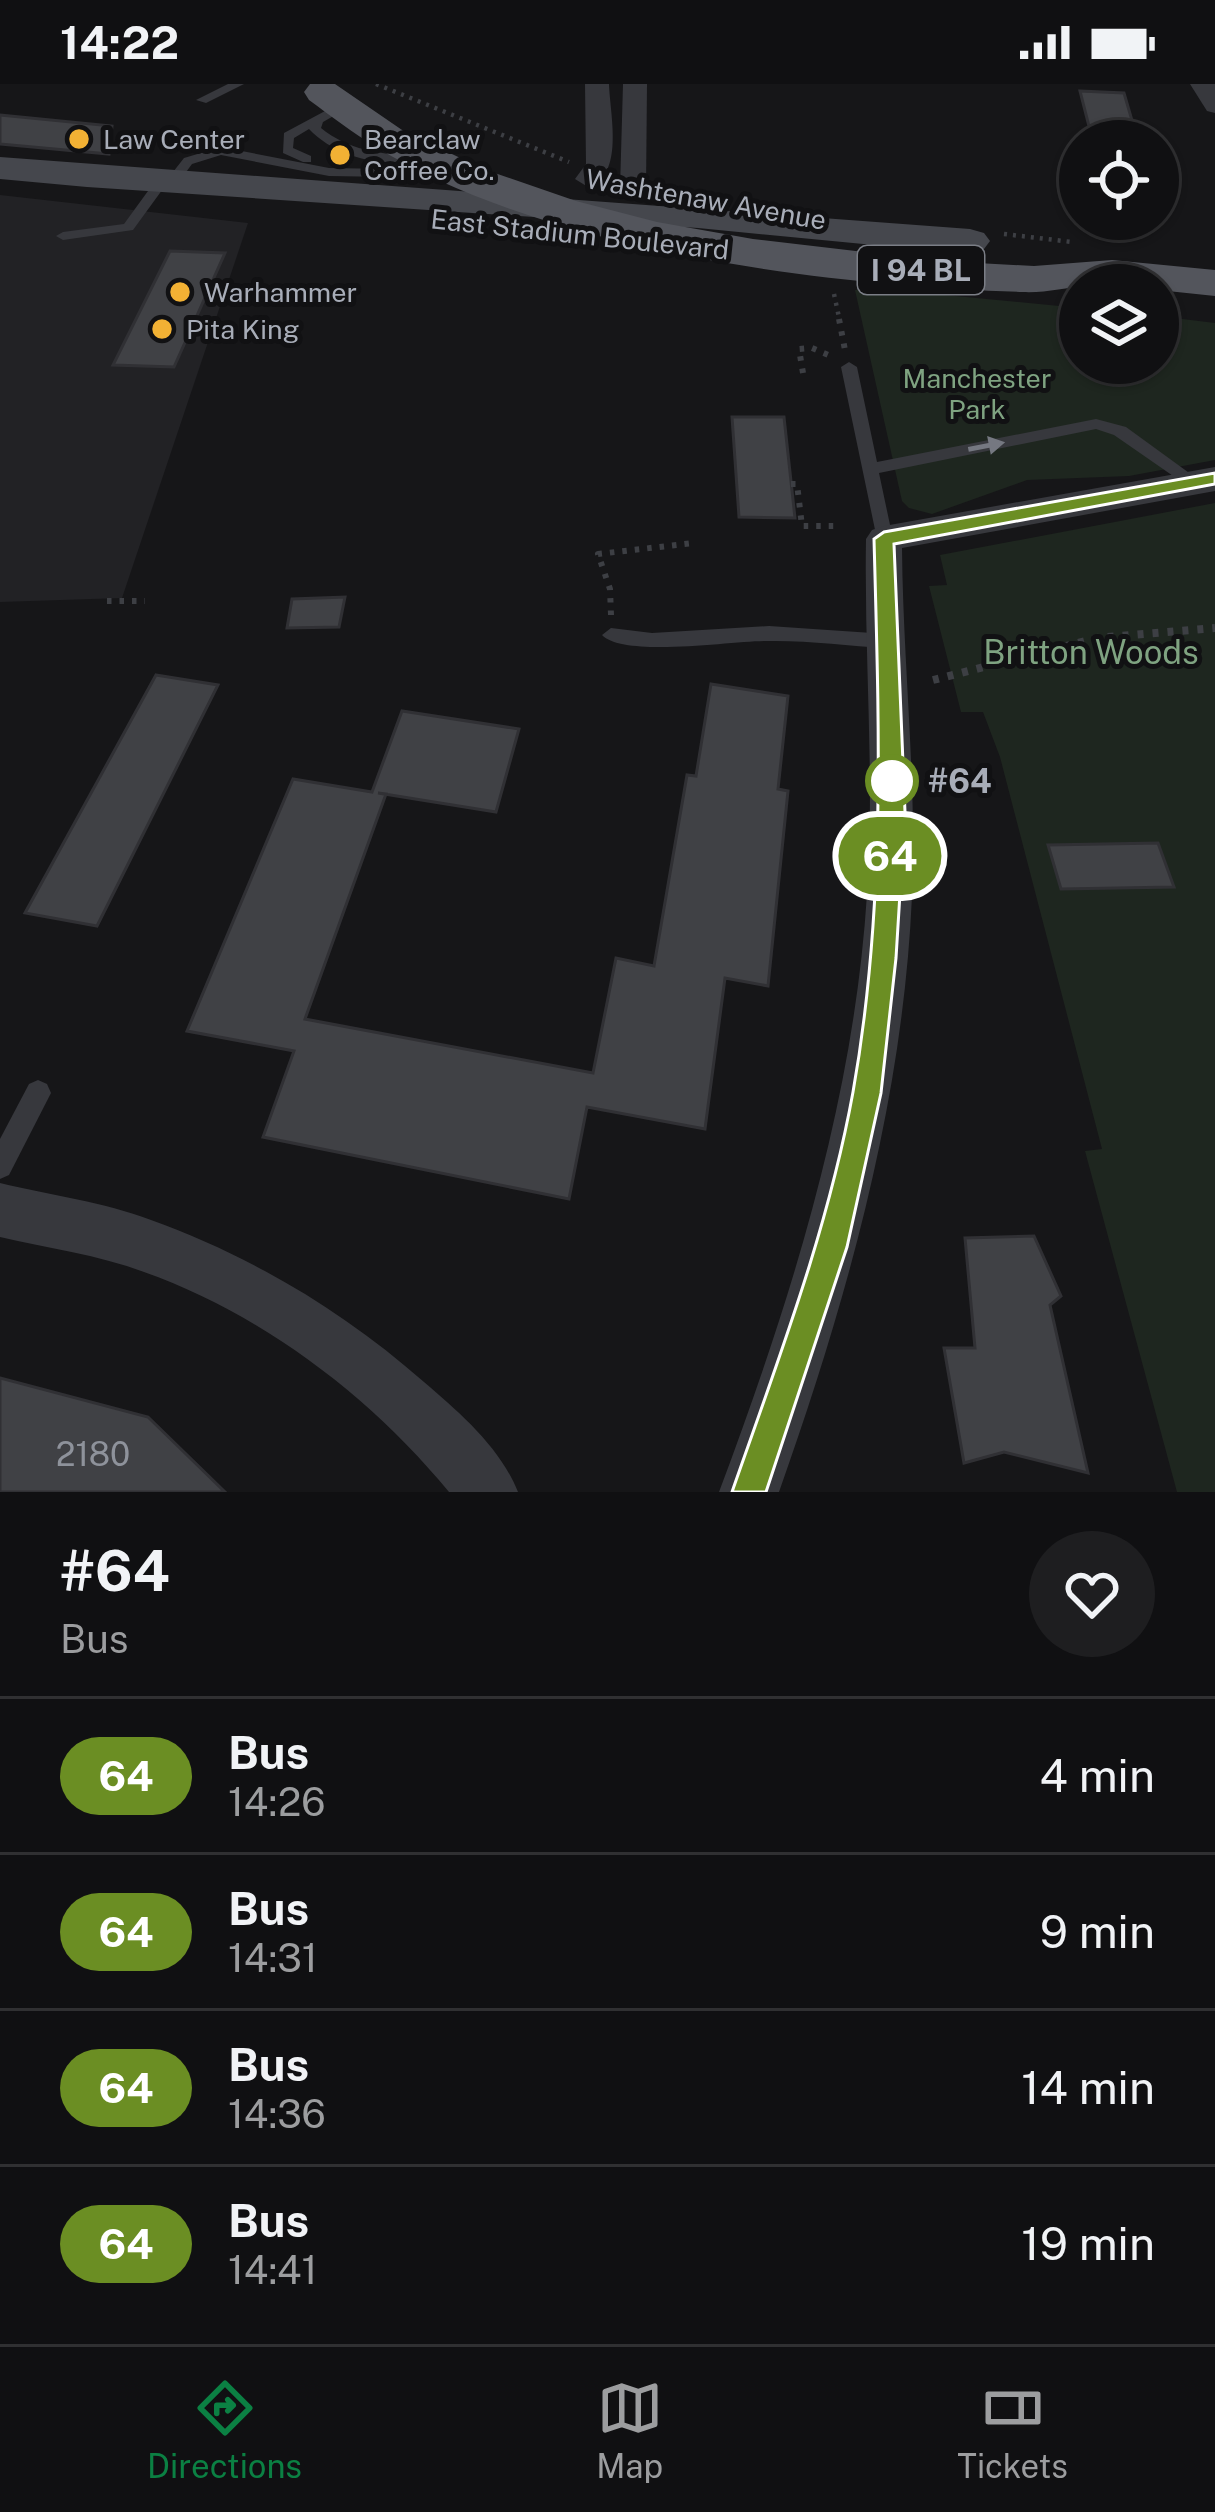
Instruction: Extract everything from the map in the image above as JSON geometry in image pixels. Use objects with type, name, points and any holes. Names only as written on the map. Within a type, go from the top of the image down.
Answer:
[{"type":"main road","name":"Washtenaw Avenue","points":[[322,101],[464,143],[743,251],[1030,279],[1085,257]]},
{"type":"main road","name":"Washtenaw Avenue","points":[[322,101],[403,176],[634,189],[977,237],[1215,283]]},
{"type":"main road","name":"East Stadium Boulevard","points":[[0,168],[347,199],[431,220],[743,251]]},
{"type":"main road","name":"East Stadium Boulevard","points":[[347,199],[403,176]]},
{"type":"main road","name":"East Stadium Boulevard","points":[[574,184],[977,237]]},
{"type":"street","points":[[574,184],[599,165],[597,84]]},
{"type":"street","points":[[634,84],[634,189]]},
{"type":"street","points":[[748,1492],[832,1247],[867,1093],[884,958],[893,812],[884,539],[1205,481]]},
{"type":"street","points":[[0,1210],[147,1245],[257,1295],[344,1350],[442,1437],[488,1492]]},
{"type":"lane","points":[[202,100],[238,84]]},
{"type":"lane","points":[[322,101],[286,143],[295,156],[403,176]]},
{"type":"lane","points":[[62,236],[128,226],[188,161],[212,151],[328,172],[403,176]]},
{"type":"lane","points":[[282,161],[316,161]]},
{"type":"lane","points":[[849,368],[884,539]]},
{"type":"lane","points":[[872,469],[1096,424],[1120,431],[1205,481]]},
{"type":"lane","points":[[611,635],[652,640],[770,633],[886,641]]},
{"type":"lane","points":[[0,1166],[38,1093]]},
{"type":"path","points":[[376,84],[574,184]]},
{"type":"path","points":[[977,237],[1085,257]]},
{"type":"path","points":[[803,373],[799,349],[846,356],[832,281]]},
{"type":"path","points":[[791,484],[797,484],[802,526],[837,526]]},
{"type":"path","points":[[611,635],[610,589],[598,554],[694,543]]},
{"type":"path","points":[[107,602],[145,601]]},
{"type":"path","points":[[933,680],[1097,638],[1215,628]]},
{"type":"shaded area","points":[[0,195],[248,223],[122,598],[0,602]]},
{"type":"green space","name":"Manchester Park","points":[[855,290],[1059,306],[1059,384],[1179,384],[1179,319],[1215,323],[1215,460],[1129,476],[1027,480],[932,514],[909,508],[902,501]]},
{"type":"green space","name":"Britton Woods","points":[[1215,503],[1215,1492],[1177,1492],[1085,1151],[1102,1149],[1000,757],[983,712],[961,712],[929,586],[947,585],[940,555]]},
{"type":"building","points":[[1080,91],[1124,93],[1132,120],[1087,120]]},
{"type":"building","points":[[0,115],[112,126],[109,154],[0,144]]},
{"type":"building","points":[[170,251],[225,253],[174,367],[113,365]]},
{"type":"building","points":[[732,417],[784,417],[795,518],[739,517]]},
{"type":"building","points":[[345,597],[339,627],[287,628],[292,599]]},
{"type":"building","points":[[156,675],[218,685],[97,926],[25,913]]},
{"type":"building","points":[[711,684],[788,696],[778,789],[788,791],[768,986],[725,978],[705,1129],[587,1107],[569,1199],[263,1137],[294,1051],[187,1031],[293,779],[372,792],[402,711],[519,729],[496,812],[386,794],[305,1019],[593,1073],[616,958],[654,966],[687,775],[696,776]]},
{"type":"building","points":[[1158,843],[1174,887],[1061,889],[1048,845]]},
{"type":"building","points":[[1034,1236],[1061,1296],[1050,1305],[1088,1473],[1004,1452],[964,1463],[944,1348],[975,1348],[965,1238]]},
{"type":"building","points":[[0,1378],[148,1417],[225,1492],[0,1492]]},
{"type":"bus line","name":"64","points":[[749,1492],[832,1247],[867,1093],[884,958],[893,812],[884,539],[1215,479]]},
{"type":"place","name":"Law Center","points":[[79,139]]},
{"type":"place","name":"Bearclaw Coffee Co.","points":[[340,155]]},
{"type":"place","name":"Warhammer","points":[[180,292]]},
{"type":"place","name":"Pita King","points":[[162,329]]},
{"type":"place","name":"#64","points":[[892,781]]}]
